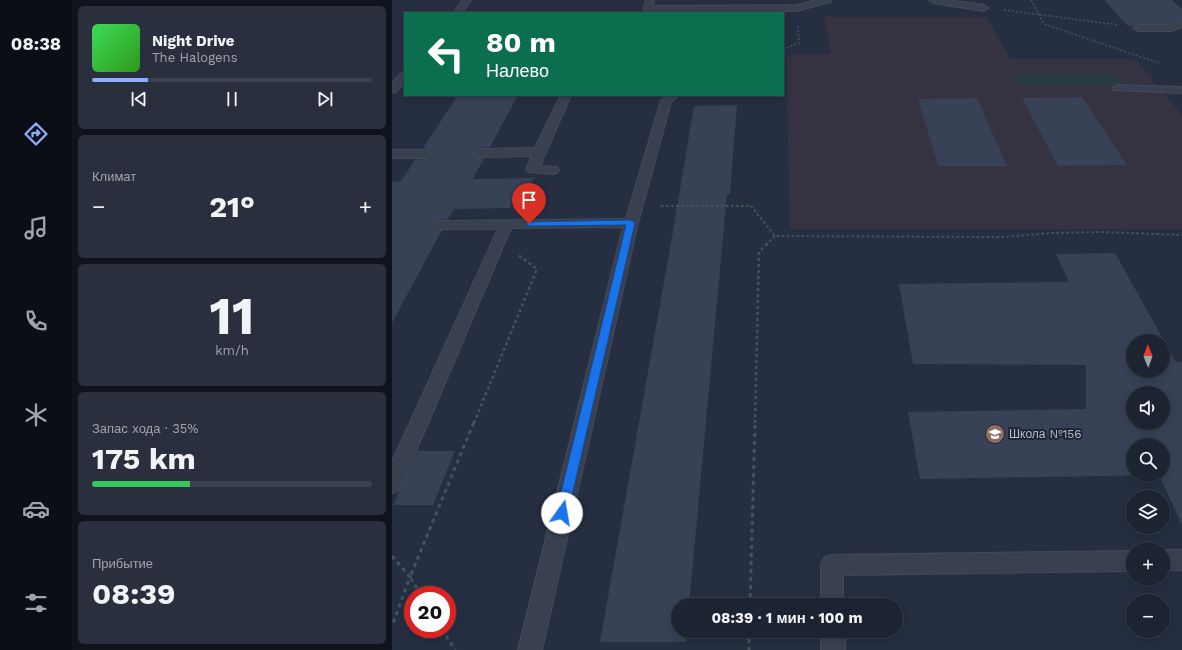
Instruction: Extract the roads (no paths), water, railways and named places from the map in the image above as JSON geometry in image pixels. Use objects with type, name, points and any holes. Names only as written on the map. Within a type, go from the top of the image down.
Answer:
[{"type":"lane","points":[[457,12],[467,0]]},
{"type":"lane","points":[[650,0],[647,11],[797,8],[827,0]]},
{"type":"lane","points":[[934,0],[984,8]]},
{"type":"lane","points":[[1138,28],[1171,28],[1182,24]]},
{"type":"lane","points":[[392,90],[404,76]]},
{"type":"lane","points":[[1117,88],[1182,90]]},
{"type":"lane","points":[[553,170],[532,170],[566,96]]},
{"type":"lane","points":[[530,650],[631,223],[666,100],[672,96]]},
{"type":"lane","points":[[479,153],[540,152]]},
{"type":"lane","points":[[392,154],[426,154]]},
{"type":"lane","points":[[438,225],[631,223]]},
{"type":"lane","points":[[392,484],[506,225]]},
{"type":"lane","points":[[832,598],[832,565],[1126,560]]},
{"type":"lane","points":[[1170,560],[1182,560]]},
{"type":"lane","points":[[833,638],[833,650]]},
{"type":"place","name":"Школа №156","points":[[995,434]]}]
